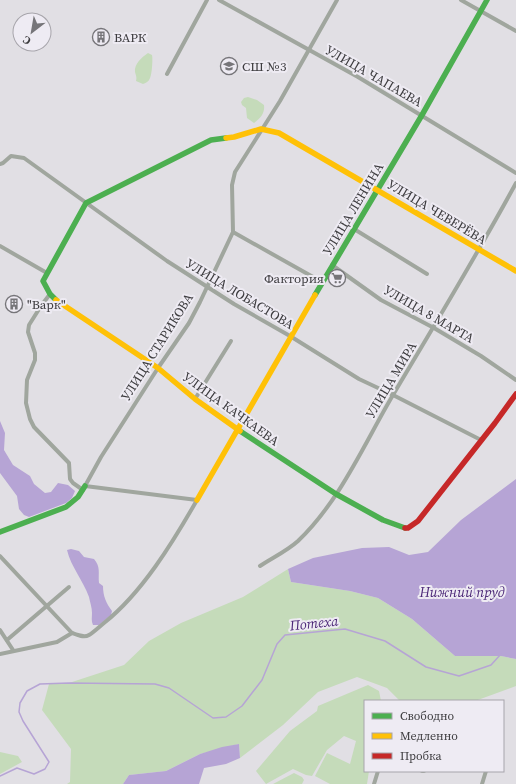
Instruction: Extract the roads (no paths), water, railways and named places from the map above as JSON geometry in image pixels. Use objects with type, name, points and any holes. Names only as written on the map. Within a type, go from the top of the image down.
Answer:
[{"type":"street","points":[[167,74],[207,0]]},
{"type":"street","name":"УЛИЦА ЧАПАЕВА","points":[[219,0],[310,50],[422,115],[516,173]]},
{"type":"street","name":"УЛИЦА СТАРИКОВА","points":[[0,532],[66,507],[72,503],[84,488],[101,457],[188,323],[233,232],[232,185],[235,172],[280,101],[337,0]]},
{"type":"street","points":[[461,0],[516,31]]},
{"type":"street","name":"УЛИЦА ЛЕНИНА","points":[[197,500],[290,336],[422,115],[487,0]]},
{"type":"street","points":[[0,246],[48,273],[86,203],[211,140],[239,136],[261,129]]},
{"type":"street","name":"УЛИЦА ЧЕВЕРЁВА","points":[[261,129],[278,133],[377,189],[516,271]]},
{"type":"street","name":"УЛИЦА ЛОБАСТОВА","points":[[0,164],[12,156],[24,158],[167,261],[246,311],[290,336],[351,375],[481,440]]},
{"type":"street","name":"УЛИЦА МИРА","points":[[260,566],[297,542],[317,521],[336,494],[393,395],[480,250],[516,183]]},
{"type":"street","points":[[354,229],[427,274]]},
{"type":"street","points":[[233,232],[322,282]]},
{"type":"street","name":"УЛИЦА 8 МАРТА","points":[[332,265],[381,300],[434,328],[481,356],[516,380]]},
{"type":"street","name":"УЛИЦА КАЧКАЕВА","points":[[48,273],[43,281],[50,294],[58,302],[158,368],[237,429],[336,494],[383,520],[404,528],[408,528],[418,520],[481,440]]},
{"type":"street","points":[[0,556],[72,633],[78,636],[88,636],[119,611],[145,579],[176,536],[197,500],[84,488],[73,483],[70,479],[70,466],[68,461],[34,427],[30,419],[26,403],[27,380],[35,360],[35,353],[28,332],[29,325],[50,294]]},
{"type":"street","points":[[195,398],[231,341]]},
{"type":"street","points":[[481,440],[516,394]]},
{"type":"street","points":[[7,640],[46,605],[69,587]]},
{"type":"street","points":[[0,630],[13,650]]},
{"type":"street","points":[[0,654],[13,650],[32,648],[57,642],[72,633]]},
{"type":"street","points":[[374,784],[378,772]]},
{"type":"street","points":[[482,784],[486,772]]},
{"type":"water","points":[[0,421],[5,433],[4,450],[13,465],[30,476],[34,484],[45,493],[51,492],[58,483],[68,485],[75,491],[72,498],[66,503],[29,517],[24,515],[19,509],[17,496],[0,473]]},
{"type":"water","name":"Нижний пруд","points":[[516,479],[516,659],[501,656],[455,656],[412,619],[378,598],[350,591],[291,582],[288,569],[313,558],[362,548],[389,547],[409,555],[428,552],[461,520]]},
{"type":"water","points":[[71,549],[79,551],[84,557],[94,559],[98,565],[99,583],[103,586],[105,599],[112,611],[111,615],[99,625],[92,624],[92,609],[89,597],[71,562],[67,550]]},
{"type":"water","points":[[239,744],[240,758],[226,764],[204,768],[199,784],[123,784],[129,775],[166,771],[200,754],[222,747]]},
{"type":"waterway","name":"Потеха","points":[[0,776],[17,768],[34,774],[45,769],[49,762],[23,721],[19,712],[20,703],[27,691],[40,684],[155,684],[169,688],[213,718],[226,717],[242,706],[262,680],[277,644],[285,635],[345,629],[385,641],[426,667],[459,676],[491,665],[501,654]]},
{"type":"place","name":"ВАРК","points":[[101,37]]},
{"type":"place","name":"СШ №3","points":[[229,66]]},
{"type":"place","name":"Фактория","points":[[337,278]]},
{"type":"place","name":"\"Варк\"","points":[[14,304]]}]
